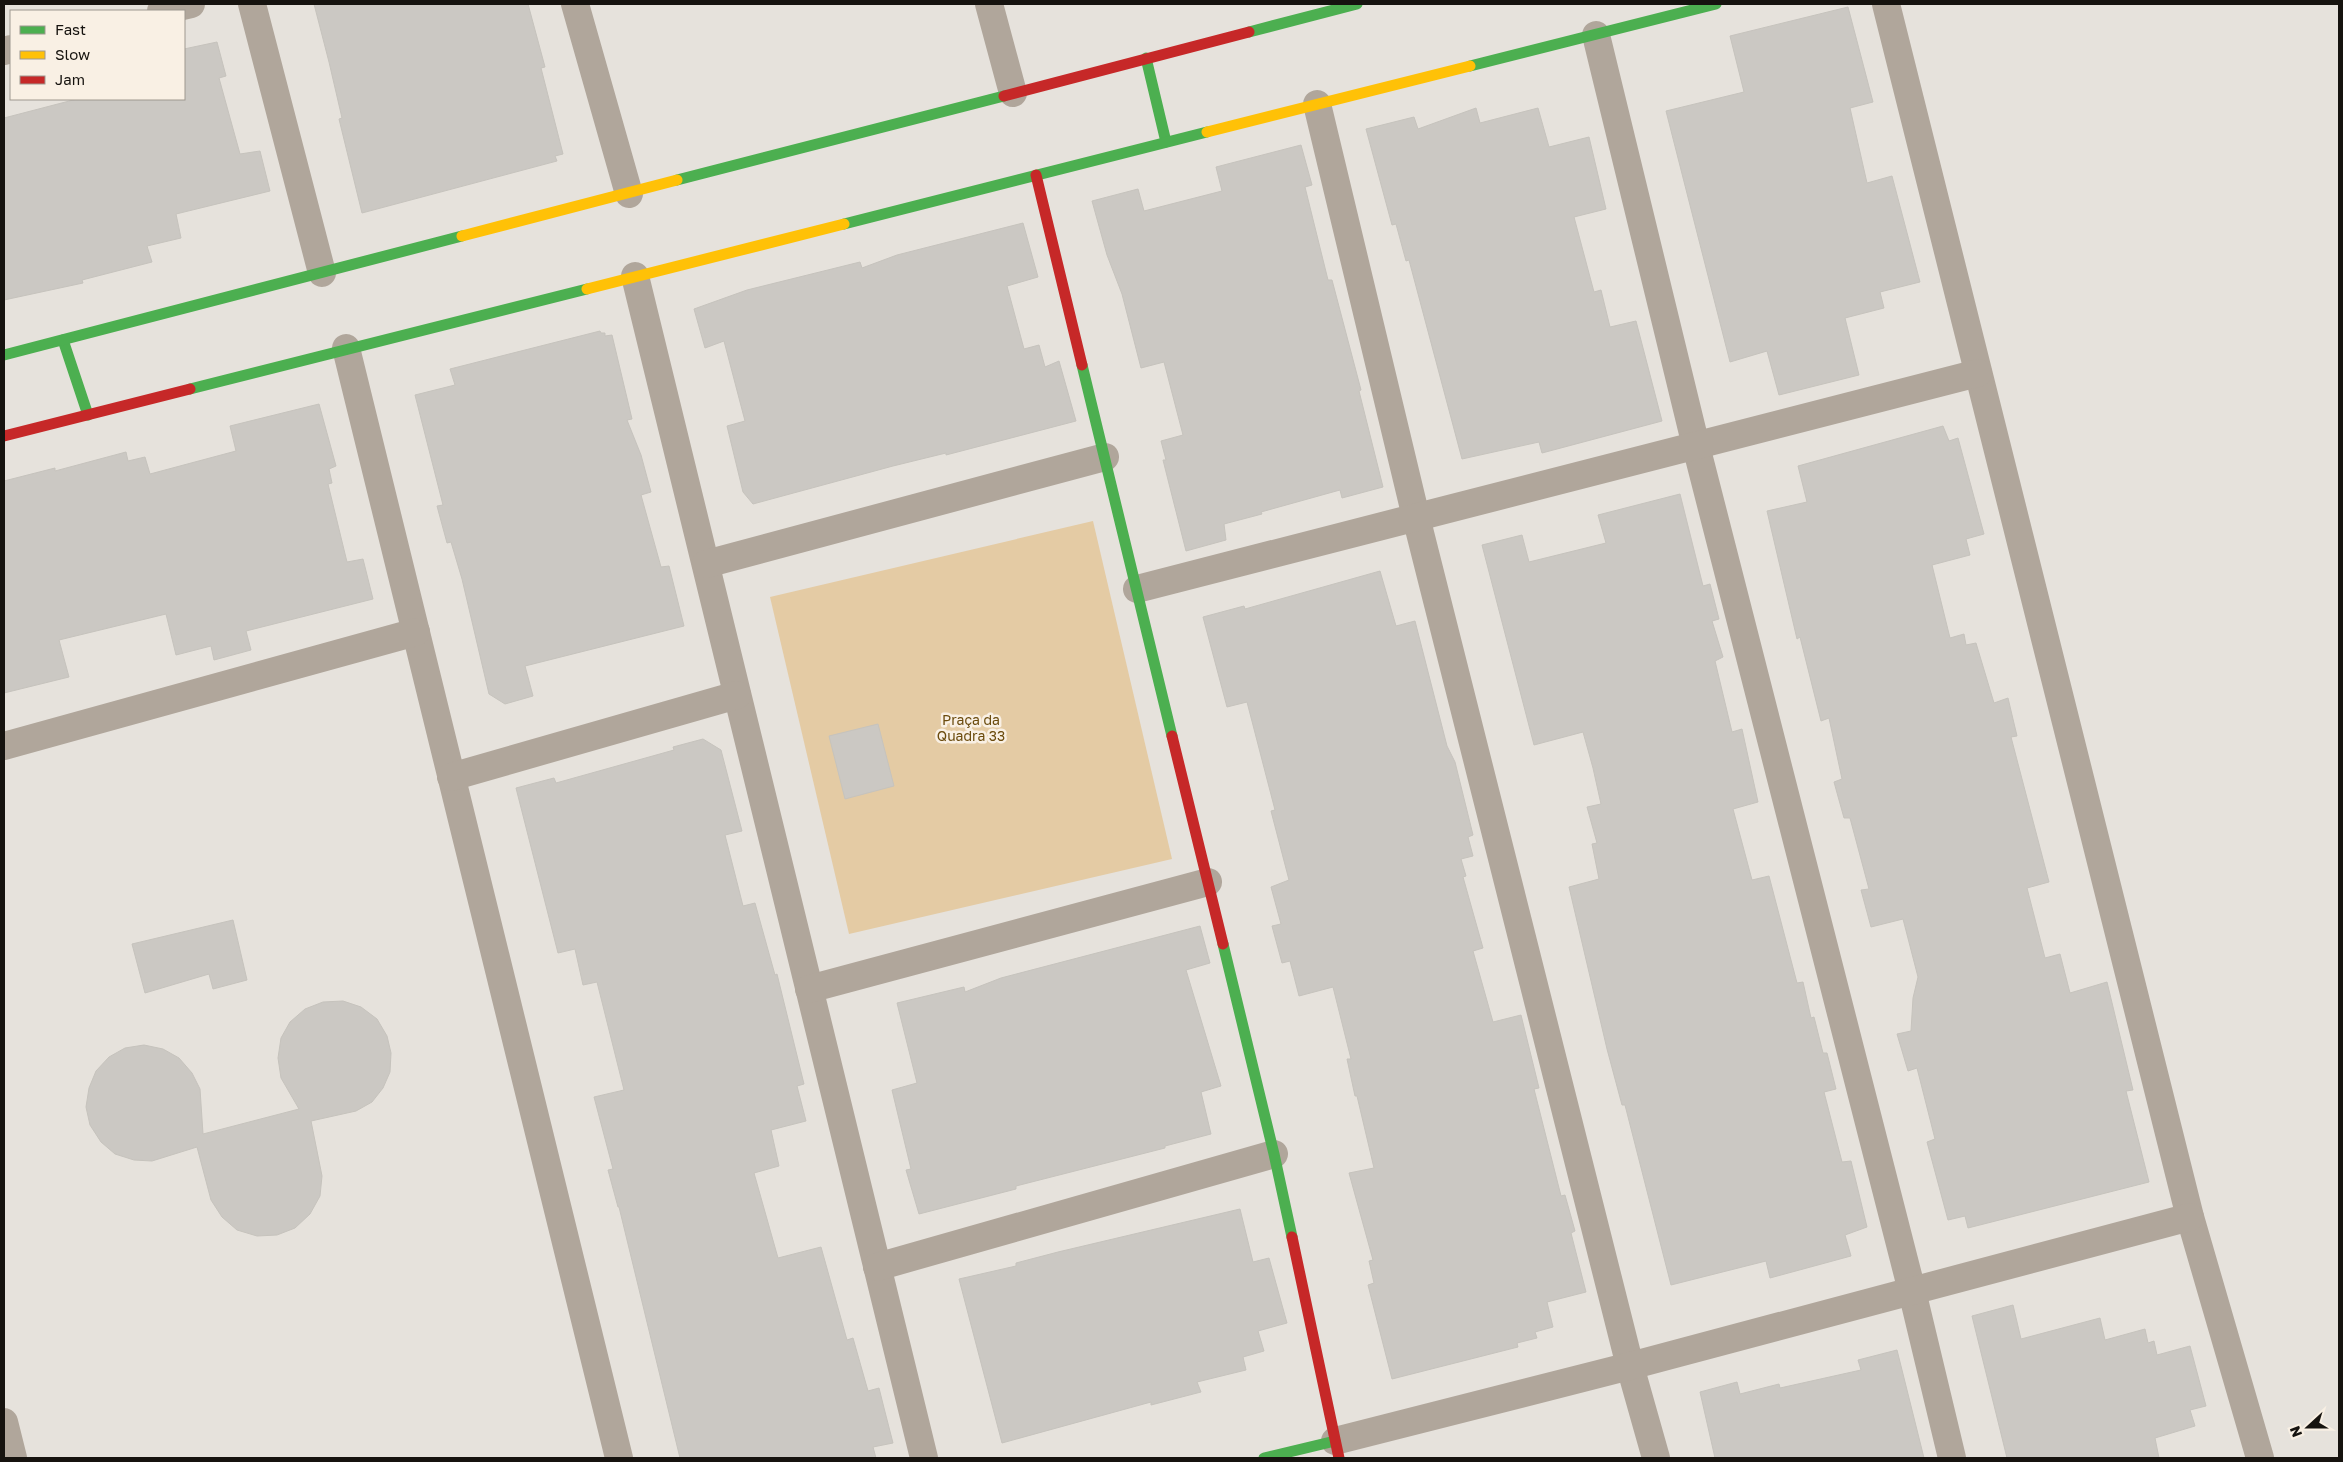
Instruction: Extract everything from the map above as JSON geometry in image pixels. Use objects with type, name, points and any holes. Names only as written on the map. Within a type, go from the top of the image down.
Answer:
[{"type":"street","points":[[165,10],[191,4]]},
{"type":"street","points":[[252,4],[322,273]]},
{"type":"street","points":[[575,4],[629,194]]},
{"type":"street","points":[[989,4],[1013,94]]},
{"type":"street","points":[[4,356],[1013,94],[1146,58],[1301,11],[1357,4]]},
{"type":"street","points":[[4,436],[346,348],[1716,4]]},
{"type":"street","points":[[1886,4],[2190,1217],[2260,1458]]},
{"type":"street","points":[[1596,35],[1696,446],[1912,1291],[1952,1458]]},
{"type":"street","points":[[1146,58],[1166,142]]},
{"type":"street","points":[[1317,104],[1416,517],[1630,1366],[1656,1458]]},
{"type":"street","points":[[1036,175],[1274,1154],[1337,1450]]},
{"type":"street","points":[[635,276],[924,1458]]},
{"type":"street","points":[[63,340],[88,415]]},
{"type":"street","points":[[346,348],[619,1458]]},
{"type":"street","points":[[1137,589],[1978,373]]},
{"type":"street","points":[[706,564],[1104,457]]},
{"type":"street","points":[[4,746],[416,632]]},
{"type":"street","points":[[451,777],[737,695]]},
{"type":"street","points":[[809,989],[1208,882]]},
{"type":"street","points":[[877,1267],[1274,1154]]},
{"type":"street","points":[[1264,1458],[1337,1450],[1630,1366],[2190,1217]]},
{"type":"street","points":[[4,1422],[13,1458]]},
{"type":"green space","name":"Praça da Quadra 33","points":[[1093,521],[1172,859],[849,934],[770,597]]},
{"type":"building","points":[[314,4],[528,4],[545,67],[541,68],[563,154],[555,156],[557,161],[362,213],[339,119],[342,118]]},
{"type":"building","points":[[1848,7],[1873,102],[1850,108],[1867,183],[1892,176],[1920,282],[1880,292],[1884,308],[1845,318],[1859,375],[1779,395],[1767,351],[1730,362],[1666,111],[1744,92],[1730,36]]},
{"type":"building","points":[[217,42],[226,76],[219,78],[240,154],[260,151],[270,191],[176,214],[181,238],[147,246],[152,262],[82,280],[83,283],[4,300],[4,118],[73,100],[185,100],[185,49]]},
{"type":"building","points":[[1476,108],[1480,123],[1538,108],[1549,147],[1589,137],[1606,209],[1574,217],[1594,292],[1601,290],[1610,327],[1636,321],[1662,421],[1542,453],[1539,442],[1462,459],[1409,260],[1406,261],[1396,224],[1392,225],[1366,129],[1414,117],[1418,129]]},
{"type":"building","points":[[1301,145],[1312,185],[1305,187],[1328,280],[1332,280],[1361,390],[1359,391],[1383,487],[1342,498],[1340,490],[1224,524],[1226,540],[1186,551],[1163,460],[1166,460],[1161,441],[1183,435],[1164,362],[1141,368],[1122,294],[1107,255],[1092,201],[1138,189],[1144,211],[1222,191],[1216,167]]},
{"type":"building","points":[[1023,223],[1038,277],[1007,286],[1024,349],[1039,345],[1045,367],[1059,361],[1076,421],[946,455],[946,453],[893,466],[753,504],[743,492],[727,426],[745,421],[724,341],[705,348],[694,309],[747,290],[860,262],[862,268],[897,255]]},
{"type":"building","points":[[600,331],[605,333],[605,336],[612,335],[632,419],[627,420],[641,455],[651,492],[641,495],[661,567],[669,566],[684,626],[525,666],[533,696],[505,704],[489,694],[462,579],[451,542],[447,543],[437,506],[443,505],[415,395],[455,385],[450,369]]},
{"type":"building","points":[[319,404],[336,466],[329,469],[332,483],[328,484],[347,562],[363,559],[373,599],[246,631],[251,650],[214,660],[211,646],[176,655],[166,614],[59,640],[69,677],[4,693],[4,481],[55,468],[55,471],[126,452],[128,461],[145,457],[150,474],[236,451],[230,426]]},
{"type":"building","points":[[1943,426],[1949,441],[1958,438],[1984,534],[1966,539],[1970,555],[1932,565],[1950,638],[1964,634],[1966,645],[1976,643],[1994,703],[2008,698],[2017,736],[2011,737],[2049,882],[2027,888],[2045,958],[2060,954],[2070,993],[2107,982],[2133,1090],[2126,1091],[2149,1182],[1968,1228],[1965,1216],[1948,1220],[1927,1142],[1935,1139],[1917,1068],[1908,1071],[1897,1034],[1911,1031],[1913,998],[1918,977],[1903,919],[1871,927],[1861,890],[1869,889],[1850,818],[1844,818],[1834,782],[1842,779],[1829,718],[1821,721],[1800,637],[1797,639],[1767,511],[1807,502],[1798,466]]},
{"type":"building","points":[[1680,494],[1703,586],[1710,584],[1719,619],[1712,621],[1723,657],[1715,661],[1732,732],[1742,729],[1758,802],[1733,809],[1752,880],[1769,876],[1797,983],[1803,982],[1811,1018],[1814,1017],[1823,1053],[1827,1053],[1836,1089],[1824,1092],[1842,1162],[1851,1161],[1867,1227],[1845,1235],[1851,1256],[1770,1278],[1766,1261],[1671,1285],[1625,1105],[1622,1105],[1607,1049],[1569,887],[1599,879],[1592,844],[1597,843],[1587,807],[1601,804],[1593,768],[1583,732],[1534,745],[1482,545],[1522,535],[1529,562],[1606,543],[1598,515]]},
{"type":"building","points":[[1380,571],[1396,626],[1415,621],[1447,746],[1455,762],[1473,835],[1468,837],[1473,856],[1461,859],[1466,876],[1463,877],[1483,948],[1473,951],[1493,1022],[1521,1015],[1539,1088],[1534,1089],[1561,1196],[1565,1195],[1575,1231],[1571,1233],[1586,1292],[1547,1302],[1553,1327],[1535,1332],[1537,1338],[1517,1343],[1518,1347],[1392,1379],[1368,1285],[1374,1283],[1369,1261],[1373,1260],[1349,1173],[1374,1168],[1347,1059],[1351,1059],[1333,987],[1299,996],[1290,961],[1282,963],[1272,926],[1281,924],[1271,887],[1289,880],[1271,811],[1275,810],[1247,702],[1227,707],[1203,617],[1244,606],[1245,609]]},
{"type":"building","points":[[878,724],[894,786],[845,799],[829,736]]},
{"type":"building","points":[[703,739],[721,750],[742,831],[725,835],[743,906],[755,903],[775,975],[777,974],[804,1084],[797,1086],[806,1121],[771,1130],[779,1166],[754,1173],[778,1258],[821,1247],[847,1340],[853,1338],[868,1391],[879,1388],[893,1443],[873,1447],[876,1458],[680,1458],[619,1207],[608,1170],[613,1169],[594,1097],[624,1090],[597,982],[583,985],[575,949],[558,953],[516,788],[554,778],[556,783],[674,750],[673,747]]},
{"type":"building","points":[[233,920],[247,980],[213,989],[209,974],[145,993],[132,944]]},
{"type":"building","points":[[1200,926],[1210,963],[1186,970],[1221,1086],[1201,1092],[1211,1134],[1165,1146],[1165,1148],[1016,1186],[1016,1189],[919,1214],[906,1170],[911,1169],[892,1090],[917,1083],[897,1003],[964,987],[965,992],[1001,978]]},
{"type":"building","points":[[343,1001],[361,1007],[377,1019],[387,1036],[391,1053],[390,1072],[383,1088],[372,1102],[356,1111],[311,1121],[322,1176],[320,1196],[310,1214],[295,1228],[277,1235],[257,1236],[237,1230],[222,1217],[211,1200],[197,1147],[152,1161],[134,1160],[115,1154],[101,1142],[90,1125],[86,1107],[89,1088],[96,1071],[109,1057],[125,1048],[144,1045],[163,1049],[179,1058],[192,1073],[200,1089],[203,1134],[299,1109],[281,1078],[278,1058],[281,1038],[290,1022],[305,1009],[323,1002]]},
{"type":"building","points":[[1240,1209],[1253,1262],[1269,1258],[1287,1323],[1258,1331],[1264,1351],[1243,1357],[1246,1370],[1197,1382],[1201,1392],[1151,1405],[1151,1402],[1002,1443],[959,1279],[1016,1266],[1016,1263],[1058,1252]]},
{"type":"building","points":[[2013,1305],[2021,1339],[2100,1318],[2105,1340],[2145,1329],[2148,1343],[2154,1341],[2157,1355],[2190,1346],[2206,1406],[2190,1410],[2195,1426],[2155,1438],[2159,1458],[2007,1458],[1972,1316]]},
{"type":"building","points":[[1897,1350],[1924,1458],[1715,1458],[1700,1392],[1737,1382],[1740,1394],[1779,1384],[1780,1388],[1861,1370],[1858,1360]]},
{"type":"traffic: fast","points":[[1249,32],[1357,4]]},
{"type":"traffic: fast","points":[[1470,66],[1716,4]]},
{"type":"traffic: fast","points":[[1146,58],[1166,142]]},
{"type":"traffic: fast","points":[[677,180],[1004,96]]},
{"type":"traffic: fast","points":[[844,224],[1207,132]]},
{"type":"traffic: fast","points":[[4,355],[462,236]]},
{"type":"traffic: fast","points":[[190,389],[587,289]]},
{"type":"traffic: fast","points":[[63,340],[88,415]]},
{"type":"traffic: fast","points":[[1082,365],[1172,736]]},
{"type":"traffic: fast","points":[[1223,944],[1274,1154],[1292,1237]]},
{"type":"traffic: fast","points":[[1264,1458],[1335,1441]]},
{"type":"traffic: slow","points":[[1207,132],[1470,66]]},
{"type":"traffic: slow","points":[[462,236],[677,180]]},
{"type":"traffic: slow","points":[[587,289],[844,224]]},
{"type":"traffic: jam","points":[[1004,96],[1249,32]]},
{"type":"traffic: jam","points":[[1036,175],[1082,365]]},
{"type":"traffic: jam","points":[[4,436],[190,389]]},
{"type":"traffic: jam","points":[[1172,736],[1223,944]]},
{"type":"traffic: jam","points":[[1292,1237],[1339,1458]]}]
